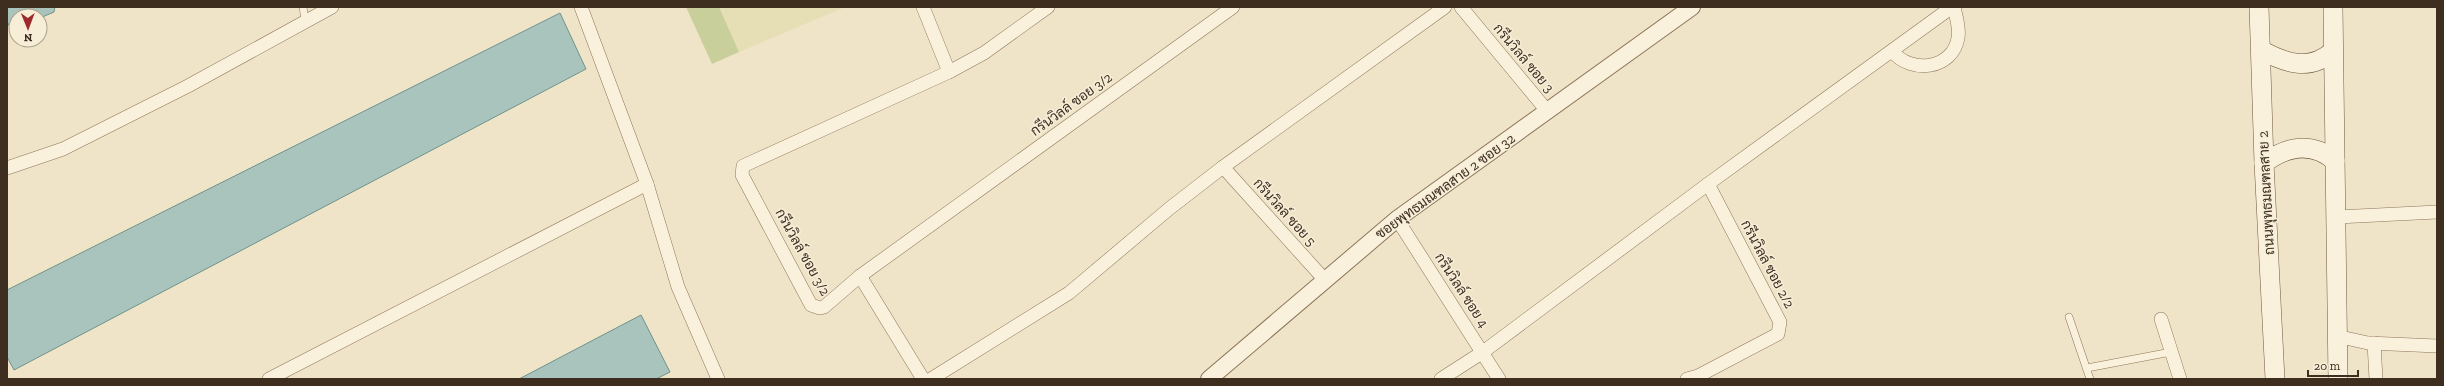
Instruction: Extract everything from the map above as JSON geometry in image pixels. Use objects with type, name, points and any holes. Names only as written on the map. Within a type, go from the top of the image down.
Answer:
[{"type":"main road","name":"ถนนพุทธมณฑลสาย 2","points":[[2259,7],[2264,163],[2275,379]]},
{"type":"main road","points":[[2333,7],[2337,217],[2336,336],[2338,379]]},
{"type":"main road","points":[[2261,50],[2279,60],[2299,64],[2321,59],[2333,51]]},
{"type":"main road","points":[[2264,163],[2281,152],[2302,147],[2323,151],[2336,161]]},
{"type":"street","points":[[7,168],[63,149],[188,86],[305,20],[332,7]]},
{"type":"street","points":[[580,7],[647,184],[678,287],[718,379]]},
{"type":"street","points":[[923,7],[949,72]]},
{"type":"street","name":"กรีนวิลล์ ซอย 3/2","points":[[1048,7],[984,53],[949,72],[743,166],[742,174],[811,306],[820,308],[824,307],[860,276],[1232,7]]},
{"type":"street","points":[[931,379],[1069,293],[1170,208],[1223,167],[1445,7]]},
{"type":"street","name":"กรีนวิลล์ ซอย 3","points":[[1461,7],[1548,112]]},
{"type":"street","name":"ซอยพุทธมณฑลสาย 2 ซอย 32","points":[[1209,379],[1324,279],[1397,219],[1548,112],[1692,7]]},
{"type":"street","points":[[1442,379],[1483,352],[1708,184],[1892,50],[1953,7],[1959,37],[1949,54],[1939,62],[1915,66],[1902,61],[1892,50]]},
{"type":"street","name":"กรีนวิลล์ ซอย 5","points":[[1223,167],[1324,279]]},
{"type":"street","points":[[269,379],[647,184]]},
{"type":"street","name":"กรีนวิลล์ ซอย 2/2","points":[[1687,379],[1698,376],[1778,334],[1780,329],[1780,322],[1762,284],[1708,184]]},
{"type":"street","points":[[2337,217],[2437,212]]},
{"type":"street","name":"กรีนวิลล์ ซอย 4","points":[[1397,219],[1499,379]]},
{"type":"street","points":[[860,276],[923,379]]},
{"type":"street","points":[[2161,318],[2180,379]]},
{"type":"street","points":[[2336,336],[2374,343],[2437,346]]},
{"type":"street","points":[[2374,343],[2376,379]]},
{"type":"lane","points":[[303,7],[305,20]]},
{"type":"lane","points":[[2069,317],[2090,379]]},
{"type":"lane","points":[[2086,368],[2171,352]]},
{"type":"shaded area","points":[[719,7],[845,7],[739,52]]},
{"type":"green space","points":[[686,7],[719,7],[739,52],[712,64]]},
{"type":"water","points":[[7,7],[55,7],[54,12],[48,15],[48,8],[8,8],[8,23]]},
{"type":"water","points":[[560,13],[586,69],[14,370],[7,357],[7,290]]},
{"type":"water","points":[[641,315],[670,372],[656,379],[519,379]]}]
